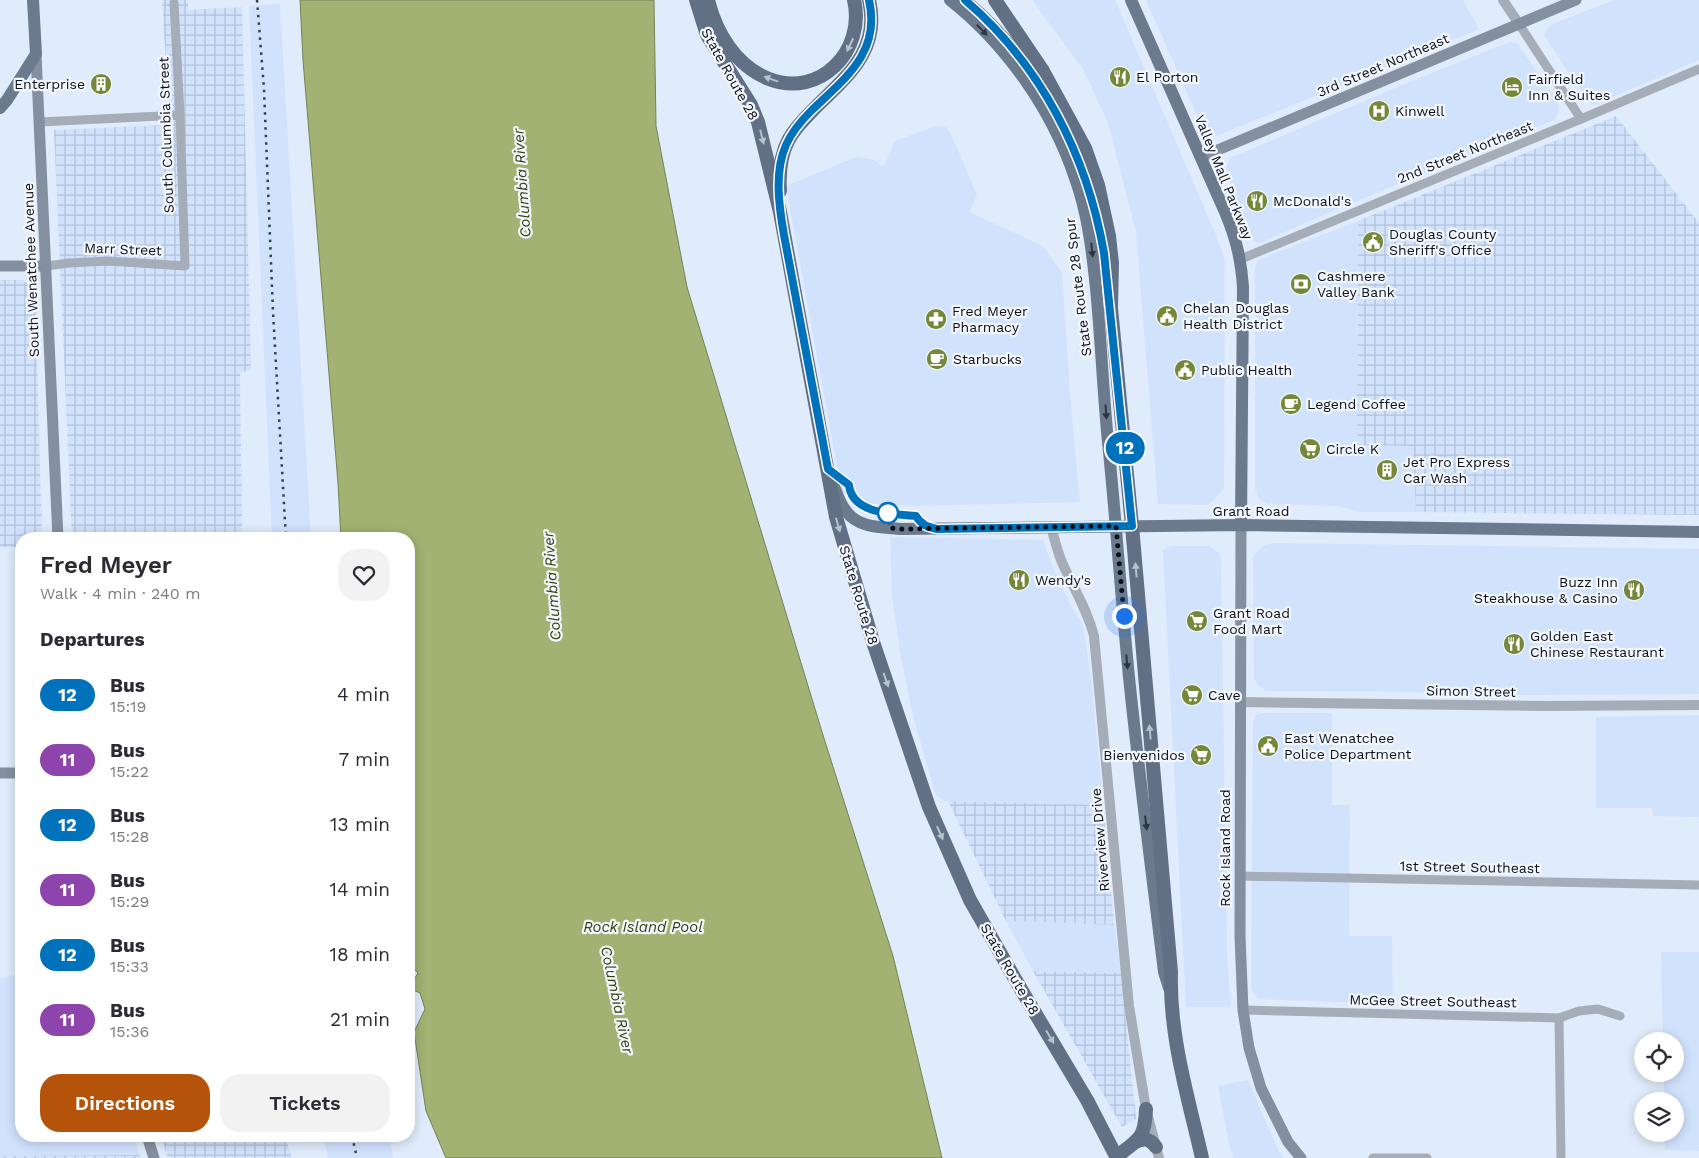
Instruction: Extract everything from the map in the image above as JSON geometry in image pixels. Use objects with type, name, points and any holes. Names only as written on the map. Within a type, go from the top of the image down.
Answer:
[{"type":"highway","name":"State Route 28","points":[[696,0],[707,35],[751,105],[758,122],[780,212],[836,517],[868,624],[929,807],[970,900],[1087,1100],[1116,1157]]},
{"type":"highway","points":[[708,0],[710,11],[722,38],[742,62],[770,80],[790,83],[818,77],[840,62],[849,48],[855,30],[854,0]]},
{"type":"highway","points":[[780,212],[780,172],[786,145],[797,126],[850,72],[861,58],[868,43],[872,27],[869,0]]},
{"type":"highway","points":[[995,0],[1024,63],[1058,96],[1085,148],[1098,185],[1110,250],[1111,308],[1170,963],[1170,990],[1181,1066],[1190,1113],[1202,1158]]},
{"type":"highway","points":[[1116,1157],[1135,1142],[1145,1130],[1146,1109]]},
{"type":"highway","points":[[1135,1142],[1147,1139],[1152,1141],[1158,1152]]},
{"type":"main road","name":"South Wenatchee Avenue","points":[[33,0],[58,532]]},
{"type":"main road","points":[[950,0],[989,36],[1024,63]]},
{"type":"main road","points":[[965,0],[990,23],[1024,63]]},
{"type":"main road","name":"Valley Mall Parkway","points":[[1131,0],[1234,232],[1241,259],[1243,287],[1241,525]]},
{"type":"main road","name":"3rd Street Northeast","points":[[1201,157],[1576,0]]},
{"type":"main road","points":[[0,108],[36,54]]},
{"type":"main road","name":"State Route 28 Spur","points":[[1024,63],[1040,104],[1061,142],[1076,178],[1087,218],[1092,248],[1127,660],[1164,972],[1170,990]]},
{"type":"main road","name":"Marr Street","points":[[0,266],[46,266]]},
{"type":"main road","name":"Grant Road","points":[[830,477],[846,512],[855,520],[872,527],[937,529],[1241,525],[1699,532]]},
{"type":"main road","name":"Rock Island Road","points":[[1241,525],[1240,936],[1243,1010],[1249,1048],[1261,1088],[1288,1142],[1301,1158]]},
{"type":"main road","points":[[0,773],[15,773]]},
{"type":"main road","points":[[149,1142],[154,1158]]},
{"type":"street","points":[[1503,0],[1581,119]]},
{"type":"street","name":"South Columbia Street","points":[[174,3],[185,266]]},
{"type":"street","name":"2nd Street Northeast","points":[[1241,259],[1699,69]]},
{"type":"street","points":[[40,122],[180,115]]},
{"type":"street","name":"Marr Street","points":[[46,266],[108,261],[185,266]]},
{"type":"street","name":"Riverview Drive","points":[[1051,526],[1062,561],[1083,603],[1094,636],[1129,1002],[1146,1109],[1158,1152]]},
{"type":"street","name":"Simon Street","points":[[1242,702],[1554,706],[1699,705]]},
{"type":"street","name":"1st Street Southeast","points":[[1240,876],[1699,885]]},
{"type":"street","name":"McGee Street Southeast","points":[[1243,1010],[1559,1018],[1579,1011],[1598,1009],[1620,1016]]},
{"type":"street","points":[[1559,1018],[1561,1158]]},
{"type":"street","points":[[1372,1158],[1427,1158]]},
{"type":"shaded area","points":[[162,0],[188,0],[188,10],[242,7],[251,371],[240,372],[242,532],[72,532],[54,130],[170,125]]},
{"type":"shaded area","points":[[1032,0],[1115,0],[1225,260],[1224,488],[1207,505],[1158,504],[1136,232],[1108,122],[1083,69]]},
{"type":"shaded area","points":[[1146,0],[1463,0],[1479,29],[1214,137],[1206,134],[1204,131]]},
{"type":"shaded area","points":[[1614,0],[1699,0],[1699,60],[1594,105],[1588,102],[1544,35],[1550,25]]},
{"type":"shaded area","points":[[280,4],[311,532],[272,532],[249,6]]},
{"type":"shaded area","points":[[1510,42],[1518,44],[1558,103],[1559,112],[1554,120],[1323,215],[1258,244],[1250,238],[1226,170],[1230,158]]},
{"type":"shaded area","points":[[1616,116],[1699,223],[1699,515],[1416,512],[1413,446],[1357,445],[1358,221]]},
{"type":"shaded area","points":[[936,126],[946,127],[951,134],[977,195],[969,212],[1043,246],[1062,273],[1070,394],[1080,502],[914,506],[870,504],[842,493],[786,186],[856,157],[871,159],[884,166],[895,141]]},
{"type":"shaded area","points":[[1358,221],[1357,445],[1413,446],[1416,512],[1358,512],[1339,506],[1268,504],[1259,499],[1255,489],[1255,267],[1258,260]]},
{"type":"shaded area","points":[[0,280],[22,280],[35,289],[42,532],[15,532],[15,547],[0,547]]},
{"type":"shaded area","points":[[890,537],[1043,540],[1071,606],[1083,625],[1091,679],[1103,805],[944,801],[936,795],[914,720],[901,658],[892,595]]},
{"type":"shaded area","points":[[1272,543],[1699,549],[1699,694],[1502,695],[1382,691],[1266,691],[1254,679],[1253,558],[1263,546]]},
{"type":"shaded area","points":[[1171,546],[1210,546],[1219,553],[1221,562],[1227,955],[1231,1007],[1186,1007],[1163,550]]},
{"type":"shaded area","points":[[1261,713],[1332,713],[1332,805],[1350,805],[1349,936],[1392,936],[1393,1004],[1258,999],[1251,989],[1253,722],[1255,716]]},
{"type":"shaded area","points":[[1699,715],[1699,817],[1653,816],[1652,808],[1596,808],[1596,717]]},
{"type":"shaded area","points":[[948,801],[1103,805],[1114,925],[1006,921]]},
{"type":"shaded area","points":[[1006,921],[1114,925],[1121,973],[1033,971]]},
{"type":"shaded area","points":[[1661,952],[1699,952],[1699,1151],[1665,1150],[1665,1142],[1684,1142],[1684,1092],[1664,1092],[1664,1082],[1684,1082],[1684,1032],[1663,1032]]},
{"type":"shaded area","points":[[1033,971],[1121,973],[1136,1119],[1122,1127]]},
{"type":"shaded area","points":[[15,975],[15,1142],[135,1142],[140,1155],[0,1156],[0,979]]},
{"type":"shaded area","points":[[1248,1080],[1278,1150],[1284,1158],[1234,1158],[1230,1148],[1218,1086]]},
{"type":"shaded area","points":[[163,1142],[287,1142],[292,1158],[168,1158]]},
{"type":"shaded area","points":[[324,1142],[390,1142],[393,1158],[328,1158]]},
{"type":"shaded area","points":[[140,1155],[141,1158],[0,1158],[0,1156]]},
{"type":"water","name":"Rock Island Pool","points":[[300,0],[654,0],[656,126],[687,287],[822,732],[893,956],[942,1158],[446,1158],[426,1111],[415,1039],[415,1030],[425,1009],[420,993],[415,991],[415,978],[418,973],[415,970],[415,532],[341,532],[303,60]]},
{"type":"railway","points":[[257,0],[264,89],[273,312],[286,532]]},
{"type":"railway","points":[[353,1142],[357,1158]]},
{"type":"bus line","name":"12","points":[[869,0],[872,27],[868,43],[861,58],[856,66],[792,133],[784,149],[780,172],[780,212],[828,469],[849,485],[850,492],[855,501],[862,506],[880,512],[916,516],[919,522],[937,529],[1132,526],[1104,253],[1088,185],[1076,151],[1063,124],[1041,87],[1002,36],[965,0]]},
{"type":"place","name":"El Porton","points":[[1120,77]]},
{"type":"place","name":"Enterprise","points":[[101,84]]},
{"type":"place","name":"Fairfield Inn & Suites","points":[[1512,87]]},
{"type":"place","name":"Kinwell","points":[[1379,111]]},
{"type":"place","name":"McDonald's","points":[[1257,201]]},
{"type":"place","name":"Douglas County Sheriff's Office","points":[[1373,242]]},
{"type":"place","name":"Cashmere Valley Bank","points":[[1301,284]]},
{"type":"place","name":"Chelan Douglas Health District","points":[[1167,316]]},
{"type":"place","name":"Fred Meyer Pharmacy","points":[[936,319]]},
{"type":"place","name":"Starbucks","points":[[937,359]]},
{"type":"place","name":"Public Health","points":[[1185,370]]},
{"type":"place","name":"Legend Coffee","points":[[1291,404]]},
{"type":"place","name":"Circle K","points":[[1310,449]]},
{"type":"place","name":"Jet Pro Express Car Wash","points":[[1387,470]]},
{"type":"place","name":"Wendy's","points":[[1019,580]]},
{"type":"place","name":"Buzz Inn Steakhouse & Casino","points":[[1634,590]]},
{"type":"place","name":"Grant Road Food Mart","points":[[1197,621]]},
{"type":"place","name":"Golden East Chinese Restaurant","points":[[1514,644]]},
{"type":"place","name":"Cave","points":[[1192,695]]},
{"type":"place","name":"East Wenatchee Police Department","points":[[1268,746]]},
{"type":"place","name":"Bienvenidos","points":[[1201,755]]},
{"type":"route","points":[[888,513],[890,528],[902,529],[1116,526],[1124,616]]},
{"type":"water label","name":"Columbia River","points":[[522,183]]},
{"type":"water label","name":"Columbia River","points":[[552,586]]},
{"type":"water label","name":"Columbia River","points":[[617,1000]]}]
